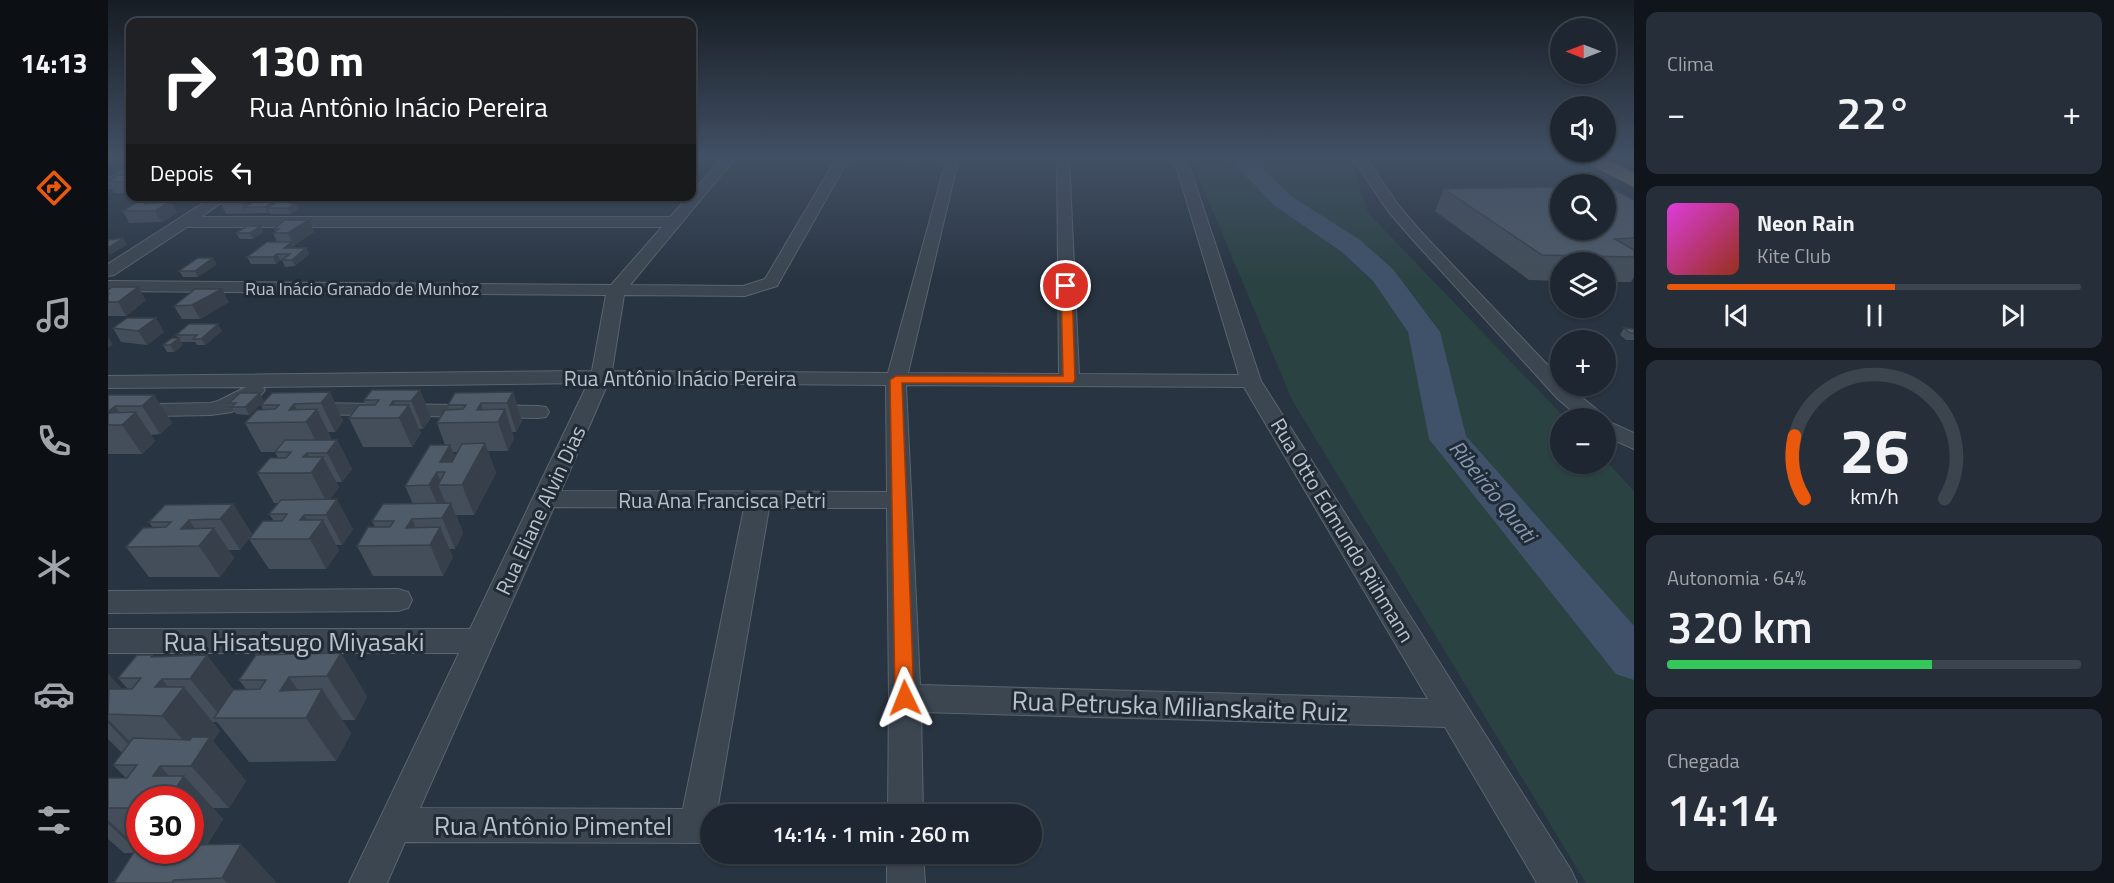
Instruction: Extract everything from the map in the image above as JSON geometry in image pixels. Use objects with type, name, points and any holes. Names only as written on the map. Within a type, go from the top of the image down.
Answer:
[{"type":"street","name":"Rua Inácio Granado de Munhoz","points":[[108,286],[745,291],[771,282],[820,198]]},
{"type":"street","points":[[905,804],[905,698],[896,380],[942,198]]},
{"type":"street","points":[[1064,198],[1069,380]]},
{"type":"street","name":"Rua Otto Edmundo Riihmann","points":[[1193,198],[1251,381],[1558,883]]},
{"type":"street","points":[[1386,198],[1418,237],[1564,393],[1581,408]]},
{"type":"street","points":[[108,272],[216,201]]},
{"type":"street","name":"Rua Eliane Alvin Dias","points":[[368,883],[601,377],[616,290],[688,201]]},
{"type":"street","points":[[185,222],[672,222]]},
{"type":"street","name":"Rua Antônio Inácio Pereira","points":[[108,382],[601,377],[1251,381]]},
{"type":"street","points":[[275,380],[268,399],[278,408],[538,412]]},
{"type":"street","points":[[108,411],[211,410],[224,407],[275,380]]},
{"type":"street","points":[[1616,433],[1634,442]]},
{"type":"street","name":"Rua Ana Francisca Petri","points":[[546,499],[898,500]]},
{"type":"street","points":[[708,804],[759,500]]},
{"type":"street","points":[[108,602],[398,600]]},
{"type":"street","name":"Rua Hisatsugo Miyasaki","points":[[108,641],[479,641]]},
{"type":"street","name":"Rua Petruska Milianskaite Ruiz","points":[[905,698],[1454,713]]},
{"type":"street","name":"Rua Antônio Pimentel","points":[[395,825],[700,826]]},
{"type":"street","points":[[905,864],[906,883]]},
{"type":"green space","points":[[1207,198],[1363,198],[1368,213],[1555,408],[1550,408],[1550,474],[1616,474],[1616,472],[1634,491],[1634,883],[1586,883],[1292,400]]},
{"type":"building","points":[[1458,198],[1550,198],[1550,240],[1616,240],[1634,250],[1634,257],[1616,257],[1616,252],[1550,252],[1550,255],[1542,255]]},
{"type":"building","points":[[1616,198],[1634,200],[1634,238],[1616,239]]},
{"type":"building","points":[[139,201],[150,201],[144,204],[171,201],[155,211],[123,211]]},
{"type":"building","points":[[255,201],[273,201],[265,207],[244,207]]},
{"type":"building","points":[[278,201],[295,203],[288,208],[268,208]]},
{"type":"building","points":[[285,220],[309,220],[288,233],[273,233],[279,229],[274,229]]},
{"type":"building","points":[[247,226],[261,226],[250,233],[236,233]]},
{"type":"building","points":[[124,238],[108,248],[108,240]]},
{"type":"building","points":[[267,242],[292,242],[284,248],[306,248],[292,260],[282,260],[290,254],[277,254],[273,257],[247,257]]},
{"type":"building","points":[[198,258],[213,258],[195,271],[179,271]]},
{"type":"building","points":[[112,287],[138,287],[118,302],[108,302],[108,290]]},
{"type":"building","points":[[195,289],[222,289],[192,305],[174,306]]},
{"type":"building","points":[[127,318],[156,318],[138,331],[113,328]]},
{"type":"building","points":[[189,324],[218,324],[201,339],[193,339],[197,335],[176,335]]},
{"type":"building","points":[[1624,328],[1634,329],[1634,333],[1630,333]]},
{"type":"building","points":[[172,338],[179,338],[170,345],[163,345]]},
{"type":"building","points":[[372,390],[420,390],[411,401],[393,401],[390,405],[409,405],[399,418],[349,418],[359,405],[375,405],[379,400],[364,400]]},
{"type":"building","points":[[330,392],[321,403],[294,404],[289,410],[317,409],[306,422],[245,423],[257,410],[275,409],[279,405],[261,405],[272,393]]},
{"type":"building","points":[[513,392],[507,403],[481,403],[477,410],[505,409],[498,422],[437,423],[445,410],[463,409],[466,405],[448,405],[455,393]]},
{"type":"building","points":[[240,393],[260,393],[245,407],[231,407],[236,403],[229,403]]},
{"type":"building","points":[[108,395],[154,395],[142,406],[115,406],[108,412]]},
{"type":"building","points":[[136,412],[122,425],[108,425],[108,413]]},
{"type":"building","points":[[285,440],[337,440],[327,453],[307,453],[303,457],[323,457],[311,473],[257,473],[270,458],[286,458],[291,452],[275,452]]},
{"type":"building","points":[[485,443],[462,485],[438,485],[445,472],[437,472],[429,485],[405,486],[430,445],[450,445],[440,462],[452,462],[462,444]]},
{"type":"building","points":[[337,499],[326,515],[304,515],[300,520],[323,520],[309,539],[249,539],[263,521],[282,521],[287,514],[269,514],[281,500]]},
{"type":"building","points":[[451,503],[442,518],[412,519],[406,528],[440,527],[430,545],[357,546],[368,527],[390,527],[394,521],[372,521],[383,504]]},
{"type":"building","points":[[233,504],[220,519],[189,520],[181,529],[214,528],[199,546],[126,547],[143,528],[166,527],[171,522],[149,522],[165,505]]},
{"type":"building","points":[[341,653],[327,676],[289,677],[280,691],[322,689],[306,718],[214,718],[233,690],[260,689],[266,680],[239,680],[256,655]]},
{"type":"building","points":[[137,655],[152,655],[151,657],[207,655],[190,679],[162,679],[155,687],[184,687],[162,716],[108,714],[109,689],[132,689],[141,678],[118,678]]},
{"type":"building","points":[[192,737],[210,737],[191,766],[160,766],[153,776],[184,776],[177,786],[126,786],[126,808],[108,808],[108,778],[127,778],[137,765],[113,765],[133,738],[190,740]]},
{"type":"building","points":[[241,844],[222,878],[174,880],[172,883],[114,883],[126,864],[204,864],[204,845]]},
{"type":"waterway","name":"Ribeirão Quati","points":[[1280,198],[1351,246],[1383,275],[1424,332],[1448,439],[1634,660]]},
{"type":"route","points":[[905,698],[896,380],[1069,380],[1066,286]]}]
